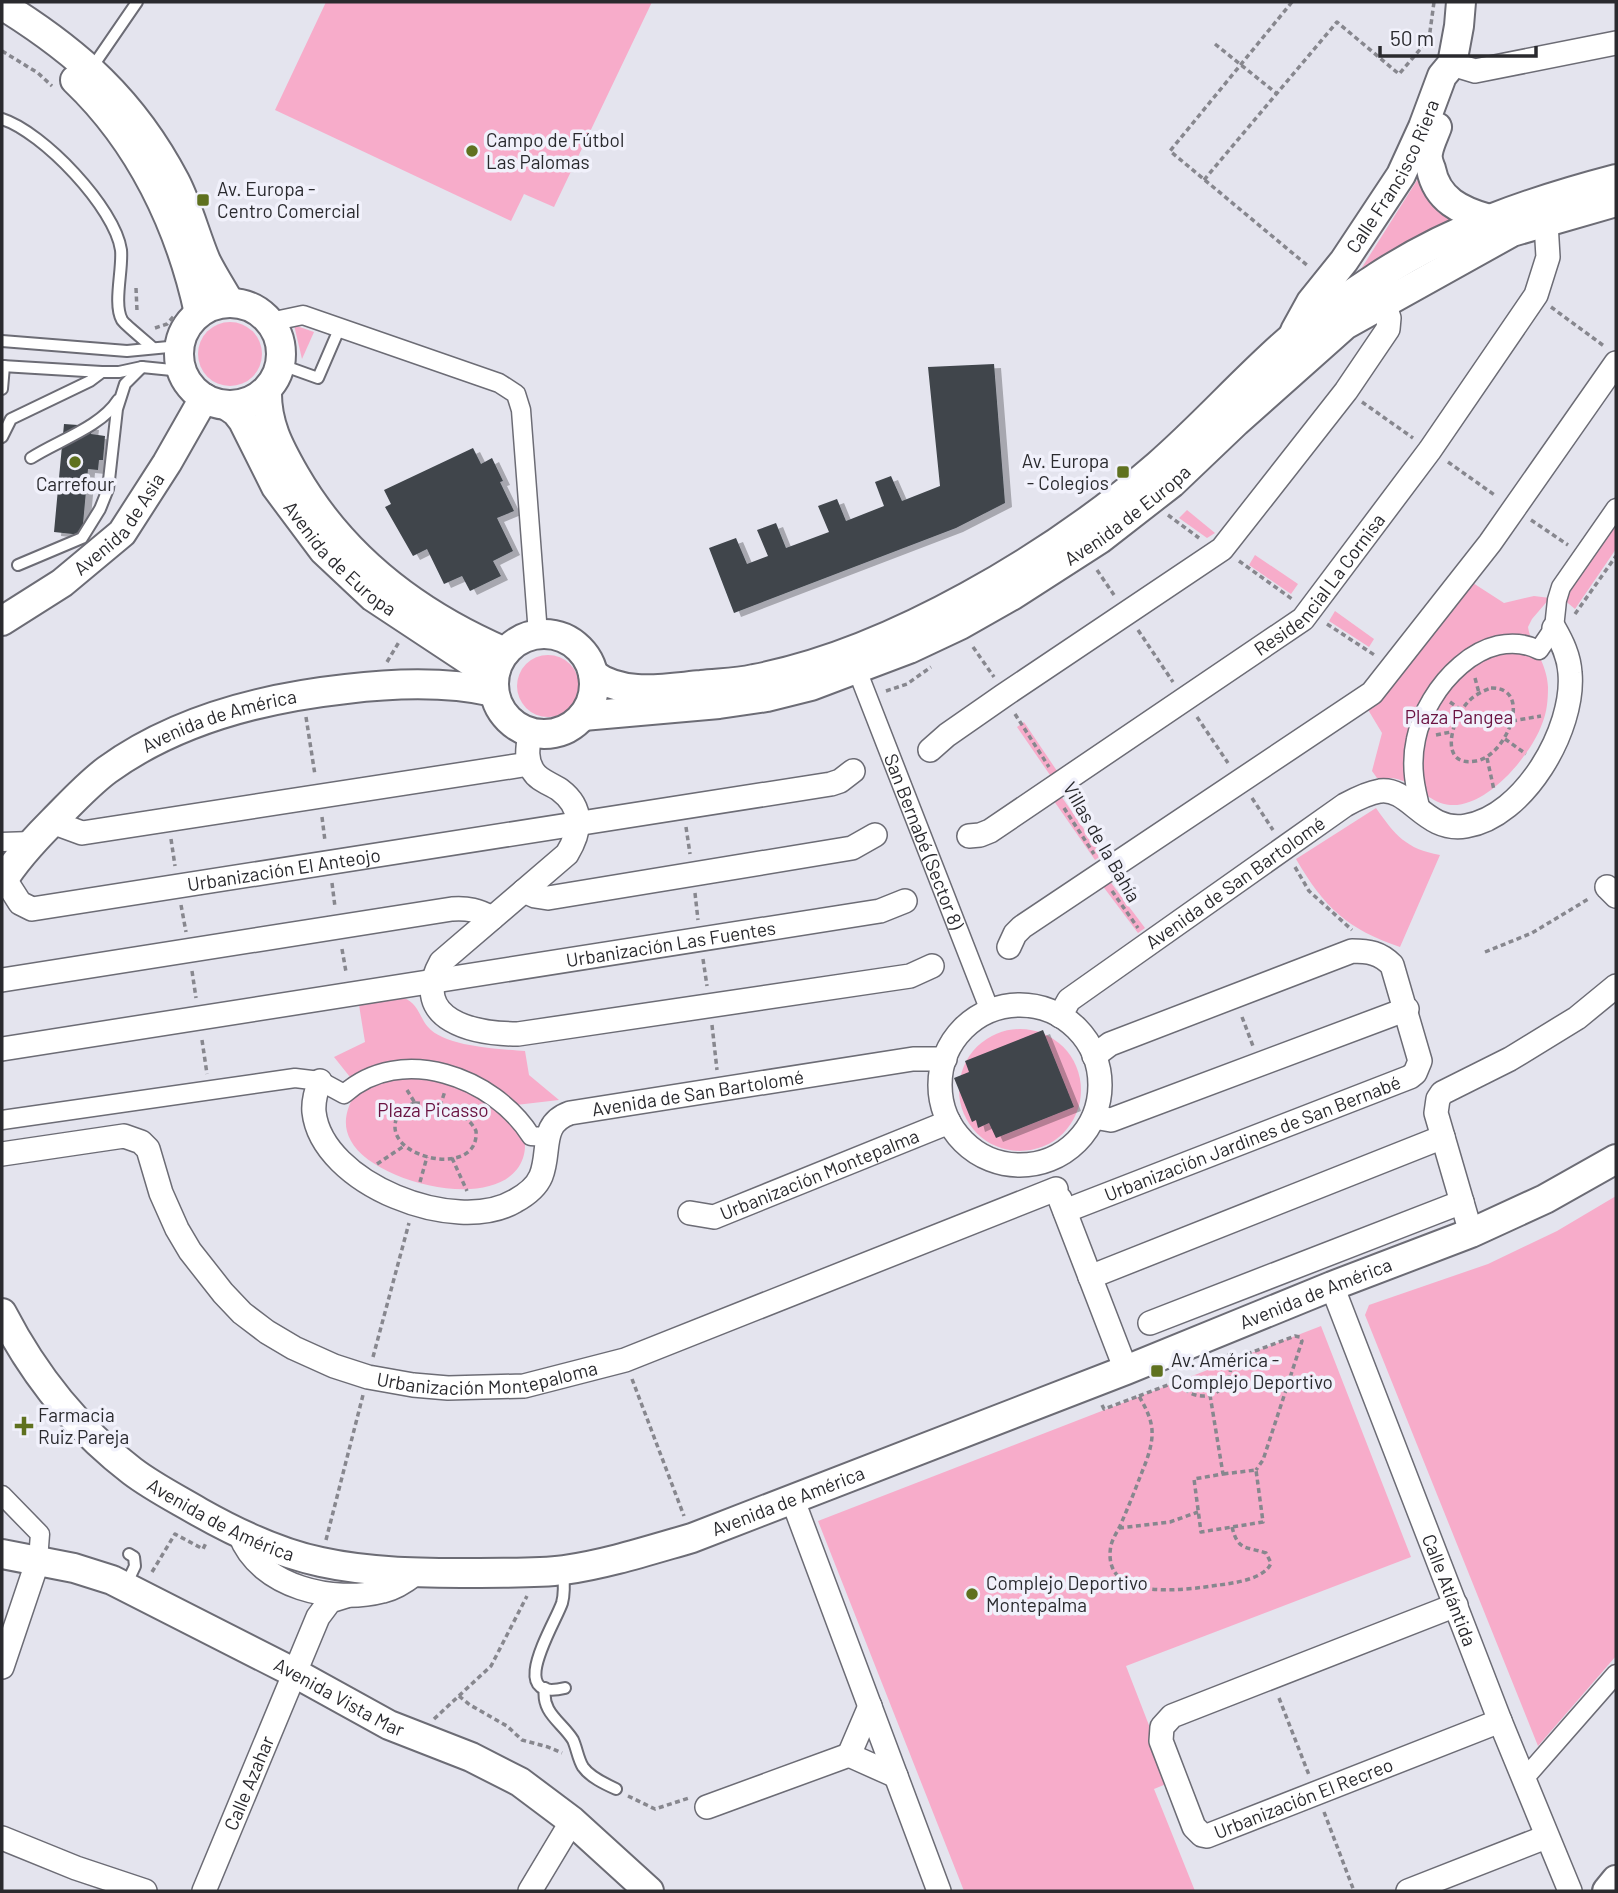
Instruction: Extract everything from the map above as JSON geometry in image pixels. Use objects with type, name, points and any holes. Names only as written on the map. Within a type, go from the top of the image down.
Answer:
[{"type":"street","name":"Calle Francisco Riera","points":[[1292,337],[1311,302],[1370,224],[1401,175],[1442,76],[1452,65],[1460,26],[1461,2]]},
{"type":"street","points":[[2,5],[40,28],[116,93],[152,141],[177,183],[207,264],[230,303]]},
{"type":"street","points":[[2,27],[65,71],[98,102],[130,143],[153,182],[190,271],[188,313],[183,333],[171,355],[190,386],[215,402],[241,404],[255,399],[267,390],[277,374],[281,356],[279,338],[270,321],[245,305],[230,303],[188,313]]},
{"type":"street","points":[[1489,219],[1454,205],[1442,196],[1433,182],[1428,155],[1454,83],[1452,65],[1475,71],[1616,44]]},
{"type":"street","name":"Avenida de Europa","points":[[593,674],[604,683],[628,689],[753,680],[842,654],[895,633],[1003,577],[1094,515],[1158,465],[1292,337],[1377,277],[1434,243],[1528,203],[1616,179]]},
{"type":"street","name":"Avenida de Europa","points":[[583,716],[767,697],[811,686],[857,670],[960,625],[1013,595],[1100,539],[1172,483],[1345,325],[1512,232],[1616,202]]},
{"type":"street","name":"Residencial La Cornisa","points":[[968,836],[990,831],[1303,619],[1430,450],[1535,295],[1548,257],[1546,223]]},
{"type":"street","points":[[930,750],[1003,696],[1222,549],[1346,391],[1388,329],[1389,318],[1384,303]]},
{"type":"street","points":[[270,321],[303,315],[499,383],[516,394],[521,411],[538,635]]},
{"type":"street","points":[[1009,947],[1022,927],[1372,693],[1490,543],[1611,356]]},
{"type":"street","name":"Avenida de Europa","points":[[267,390],[268,421],[280,450],[310,501],[342,540],[374,573],[413,604],[464,634],[506,652]]},
{"type":"street","name":"Avenida de Europa","points":[[215,402],[236,412],[243,421],[276,486],[323,550],[373,597],[439,641],[494,685]]},
{"type":"street","name":"Avenida de Asia","points":[[2,621],[62,583],[122,533],[167,463],[215,402]]},
{"type":"street","points":[[1422,814],[1414,784],[1414,752],[1421,722],[1437,693],[1463,664],[1485,650],[1514,642],[1539,650],[1554,628],[1561,587],[1616,508]]},
{"type":"street","name":"Avenida de San Bartolomé","points":[[1060,1016],[1069,1000],[1345,804],[1381,791],[1399,795],[1436,823],[1451,827],[1484,822],[1499,814],[1532,780],[1549,756],[1563,727],[1570,673],[1564,647],[1554,628]]},
{"type":"street","points":[[538,635],[553,635],[579,648],[588,660],[593,674],[591,703],[583,716],[573,726],[545,735],[530,733],[506,718],[498,705],[494,685],[498,664],[506,652],[514,643],[538,635]]},
{"type":"street","points":[[413,685],[429,680],[437,671],[443,655],[439,641]]},
{"type":"street","name":"San Bernabé (Sector 8)","points":[[857,670],[990,1011]]},
{"type":"street","name":"Avenida de América","points":[[3,880],[32,841],[107,770],[162,737],[211,717],[303,694],[380,685],[494,685]]},
{"type":"street","points":[[530,733],[527,750],[529,764],[539,778],[568,797],[574,808],[578,834],[567,854],[441,962],[432,986],[438,1011],[448,1019],[485,1032],[518,1034],[910,976],[932,966]]},
{"type":"street","points":[[52,822],[82,833],[529,764]]},
{"type":"street","points":[[578,823],[831,784],[853,771]]},
{"type":"street","name":"Urbanización El Anteojo","points":[[3,880],[20,903],[32,909],[578,823]]},
{"type":"street","points":[[524,891],[548,898],[852,848],[875,835]]},
{"type":"street","points":[[2,842],[32,841]]},
{"type":"street","name":"Urbanización Las Fuentes","points":[[433,980],[880,911],[905,901]]},
{"type":"street","points":[[2,979],[452,909],[480,911],[492,918]]},
{"type":"street","points":[[1094,1056],[1110,1044],[1234,996],[1352,951],[1368,951]]},
{"type":"street","name":"Urbanización Jardines de San Bernabé","points":[[1065,1211],[1415,1073],[1420,1060],[1392,965],[1386,958],[1368,951]]},
{"type":"street","points":[[2,1049],[433,980]]},
{"type":"street","points":[[1471,1233],[1436,1106],[1443,1093],[1510,1059],[1577,1018],[1616,986]]},
{"type":"street","points":[[1056,1189],[1027,1172],[975,1151],[963,1141],[949,1122],[941,1099],[940,1084],[945,1059],[954,1040],[964,1028],[990,1011],[1021,1005],[1037,1007],[1060,1016],[1077,1030],[1094,1056],[1100,1086],[1094,1117],[1058,1171],[1056,1189],[1126,1370]]},
{"type":"street","points":[[1094,1117],[1111,1120],[1407,1009]]},
{"type":"street","name":"Avenida de San Bartolomé","points":[[548,1137],[554,1121],[570,1112],[914,1059],[945,1059]]},
{"type":"street","points":[[2,1120],[295,1078],[320,1080],[344,1094],[357,1082],[371,1075],[396,1069],[421,1069],[450,1075],[472,1084],[498,1098],[513,1112],[531,1136],[548,1137],[540,1178],[532,1191],[512,1203],[476,1211],[436,1209],[414,1204],[372,1185],[345,1167],[330,1149],[319,1130],[314,1111],[320,1080]]},
{"type":"street","name":"Urbanización Montepalma","points":[[690,1213],[714,1217],[949,1122]]},
{"type":"street","name":"Urbanización Montepaloma","points":[[2,1154],[124,1136],[141,1142],[151,1157],[161,1193],[190,1251],[242,1313],[267,1332],[334,1366],[368,1377],[413,1385],[488,1388],[524,1386],[625,1360],[1056,1189]]},
{"type":"street","points":[[1090,1277],[1443,1137]]},
{"type":"street","points":[[1004,1163],[1035,1164],[1057,1156],[1076,1142]]},
{"type":"street","name":"Avenida de América","points":[[2,1313],[36,1370],[86,1430],[134,1472],[229,1529],[321,1562],[376,1570],[416,1573],[550,1571],[628,1556],[692,1538],[1471,1233],[1545,1199],[1616,1160]]},
{"type":"street","points":[[1150,1323],[1462,1202]]},
{"type":"street","name":"Calle Atlántida","points":[[1332,1286],[1523,1780],[1570,1891]]},
{"type":"street","points":[[2,1495],[40,1535],[38,1560],[2,1667]]},
{"type":"street","points":[[792,1498],[939,1891]]},
{"type":"street","points":[[229,1529],[271,1574],[323,1594],[346,1596]]},
{"type":"street","name":"Avenida Vista Mar","points":[[2,1554],[74,1568],[112,1580],[293,1672],[389,1725],[471,1757],[520,1782],[572,1821],[649,1891]]},
{"type":"street","points":[[293,1672],[318,1617],[330,1601],[346,1596],[382,1592],[401,1584],[416,1573]]},
{"type":"street","points":[[305,1588],[313,1597],[318,1617]]},
{"type":"street","name":"Urbanización El Recreo","points":[[1456,1605],[1172,1716],[1166,1721],[1160,1734],[1178,1787],[1194,1827],[1202,1835],[1213,1835],[1500,1721]]},
{"type":"street","name":"Calle Azahar","points":[[204,1891],[293,1672]]},
{"type":"street","points":[[1523,1780],[1616,1674]]},
{"type":"street","points":[[849,1755],[870,1706]]},
{"type":"street","points":[[707,1807],[849,1755],[896,1776]]},
{"type":"street","points":[[530,1891],[572,1821]]},
{"type":"street","points":[[1408,1891],[1546,1837]]},
{"type":"street","points":[[2,1838],[76,1868],[145,1891]]},
{"type":"street","points":[[1607,1891],[1616,1880]]},
{"type":"lane","points":[[91,69],[136,2]]},
{"type":"lane","points":[[2,119],[39,140],[58,156],[101,207],[120,241],[122,255],[119,303],[122,320],[171,355]]},
{"type":"lane","points":[[279,364],[318,378],[340,327]]},
{"type":"lane","points":[[2,341],[171,355]]},
{"type":"lane","points":[[2,388],[3,366],[119,372],[142,367],[171,355]]},
{"type":"lane","points":[[18,565],[82,538],[88,531],[108,489],[117,409],[122,393],[125,384],[142,367]]},
{"type":"lane","points":[[2,437],[11,419],[90,381],[102,372]]},
{"type":"lane","points":[[31,458],[101,419],[122,393]]},
{"type":"lane","points":[[129,1554],[134,1557],[136,1563],[132,1590]]},
{"type":"lane","points":[[550,1571],[564,1594],[534,1665],[535,1677],[545,1688],[565,1688]]},
{"type":"lane","points":[[545,1688],[543,1697],[552,1718],[572,1739],[584,1768],[616,1789]]},
{"type":"path","points":[[1292,2],[1170,151],[1327,282]]},
{"type":"path","points":[[1204,180],[1337,22],[1399,74],[1429,39],[1434,2]]},
{"type":"path","points":[[1215,44],[1277,94]]},
{"type":"path","points":[[2,51],[38,73],[59,92]]},
{"type":"path","points":[[136,276],[137,317]]},
{"type":"path","points":[[1535,295],[1611,356]]},
{"type":"path","points":[[148,327],[167,324],[188,313]]},
{"type":"path","points":[[1514,508],[1583,555]]},
{"type":"path","points":[[1164,512],[1205,542],[1222,549],[1368,653],[1395,663]]},
{"type":"path","points":[[1554,628],[1577,612],[1616,556]]},
{"type":"path","points":[[1093,564],[1285,847],[1309,891],[1337,919],[1358,935],[1368,951]]},
{"type":"path","points":[[380,685],[379,674],[401,639],[394,635],[404,619]]},
{"type":"path","name":"Villas de la Bahía","points":[[974,647],[1053,774],[1051,790],[1099,861],[1100,874],[1148,943]]},
{"type":"path","points":[[1497,688],[1510,698],[1514,715],[1505,740],[1487,758],[1468,762],[1456,756],[1451,732],[1457,715],[1468,701],[1479,693],[1497,688]]},
{"type":"path","points":[[1512,721],[1566,712]]},
{"type":"path","points":[[1487,758],[1499,814]]},
{"type":"path","points":[[1485,952],[1532,933],[1612,891]]},
{"type":"path","points":[[1234,996],[1259,1064]]},
{"type":"path","points":[[415,1103],[440,1106],[468,1120],[476,1131],[475,1145],[471,1151],[452,1158],[427,1157],[404,1146],[395,1133],[396,1117],[415,1103]]},
{"type":"path","points":[[359,1176],[404,1146]]},
{"type":"path","points":[[452,1158],[476,1211]]},
{"type":"path","points":[[1166,1354],[1178,1381],[1188,1392],[1202,1396],[1217,1393],[1227,1385],[1231,1372],[1231,1360],[1223,1331]]},
{"type":"path","points":[[1231,1360],[1295,1336],[1302,1341],[1263,1461],[1256,1470],[1194,1479],[1201,1532],[1263,1522],[1256,1470]]},
{"type":"path","points":[[625,1360],[692,1538]]},
{"type":"path","points":[[1094,1381],[1104,1409],[1178,1381]]},
{"type":"path","points":[[1210,1395],[1223,1474]]},
{"type":"path","points":[[1139,1396],[1149,1415],[1151,1440],[1144,1467],[1112,1542],[1111,1567],[1115,1574],[1125,1582],[1150,1590],[1225,1584],[1264,1573],[1271,1563],[1270,1558],[1266,1553],[1242,1547],[1236,1542],[1232,1527]]},
{"type":"path","points":[[1119,1528],[1170,1522],[1198,1512]]},
{"type":"path","points":[[132,1590],[175,1534],[203,1549],[229,1529]]},
{"type":"path","points":[[425,1741],[439,1712],[491,1666],[550,1571]]},
{"type":"path","points":[[459,1696],[507,1726],[522,1740],[548,1747],[584,1768]]},
{"type":"path","points":[[616,1789],[655,1809],[688,1798],[707,1807]]},
{"type":"green space","name":"Campo de Fútbol Las Palomas","points":[[326,2],[652,2],[554,207],[524,194],[511,221],[275,110]]},
{"type":"green space","points":[[1421,174],[1460,219],[1356,277]]},
{"type":"green space","points":[[224,322],[236,322],[253,331],[260,342],[260,366],[253,377],[236,386],[224,386],[212,381],[203,372],[198,360],[198,348],[203,336],[212,327]]},
{"type":"green space","points":[[294,325],[314,332],[302,359]]},
{"type":"green space","points":[[1187,510],[1215,533],[1207,538],[1179,518]]},
{"type":"green space","points":[[1616,523],[1616,549],[1575,609],[1563,599]]},
{"type":"green space","points":[[1255,555],[1298,584],[1291,594],[1249,565]]},
{"type":"green space","name":"Plaza Pangea","points":[[1473,583],[1504,603],[1534,596],[1550,598],[1528,627],[1545,670],[1547,701],[1544,719],[1536,737],[1506,777],[1478,798],[1464,804],[1450,805],[1437,801],[1400,780],[1377,778],[1372,771],[1382,733],[1367,708]]},
{"type":"green space","points":[[1335,611],[1374,639],[1369,647],[1329,621]]},
{"type":"green space","points":[[542,655],[554,655],[570,664],[577,674],[577,698],[570,708],[554,717],[542,717],[531,712],[522,703],[517,692],[517,680],[522,669],[531,660]]},
{"type":"green space","points":[[1024,722],[1057,771],[1050,775],[1017,727]]},
{"type":"green space","points":[[1061,796],[1102,855],[1095,860],[1054,801]]},
{"type":"green space","points":[[1376,808],[1389,826],[1410,845],[1440,855],[1400,947],[1365,932],[1339,914],[1327,903],[1296,859]]},
{"type":"green space","points":[[1109,880],[1145,928],[1138,933],[1102,885]]},
{"type":"green space","name":"Plaza Picasso","points":[[403,998],[415,1006],[428,1027],[447,1039],[474,1046],[525,1051],[529,1075],[559,1100],[516,1105],[525,1152],[511,1176],[491,1186],[466,1189],[438,1187],[384,1170],[364,1156],[351,1141],[346,1128],[346,1115],[357,1091],[334,1057],[365,1042],[359,1005]]},
{"type":"green space","points":[[1020,1029],[1043,1033],[1063,1047],[1077,1067],[1081,1090],[1077,1113],[1063,1133],[1043,1147],[1020,1151],[997,1147],[977,1133],[963,1113],[959,1090],[963,1067],[977,1047],[997,1033]]},
{"type":"green space","points":[[1616,1196],[1616,1656],[1538,1746],[1365,1315],[1369,1305],[1488,1264],[1557,1231]]},
{"type":"green space","points":[[1321,1326],[1411,1557],[1126,1666],[1171,1782],[1154,1789],[1195,1891],[964,1891],[818,1521]]},
{"type":"building","points":[[994,364],[1005,503],[956,528],[734,613],[709,548],[736,538],[747,564],[768,556],[757,530],[776,523],[786,548],[829,532],[818,506],[837,499],[846,521],[884,506],[875,482],[891,476],[902,501],[940,486],[928,367]]},
{"type":"building","points":[[64,424],[92,426],[91,434],[105,436],[103,460],[99,460],[98,470],[88,469],[82,535],[54,532]]},
{"type":"building","points":[[473,448],[481,464],[492,458],[514,511],[497,518],[513,551],[493,561],[501,576],[470,591],[462,576],[444,584],[427,549],[413,556],[385,507],[391,504],[384,490]]},
{"type":"building","points":[[1043,1030],[1074,1107],[996,1138],[989,1123],[978,1128],[976,1120],[972,1122],[954,1078],[969,1072],[965,1061]]},
{"type":"place","name":"Campo de Fútbol Las Palomas","points":[[472,151]]},
{"type":"place","name":"Av. Europa - Centro Comercial","points":[[203,200]]},
{"type":"place","name":"Carrefour","points":[[75,462]]},
{"type":"place","name":"Av. Europa - Colegios","points":[[1123,472]]},
{"type":"place","name":"Av. América - Complejo Deportivo","points":[[1157,1371]]},
{"type":"place","name":"Farmacia Ruiz Pareja","points":[[24,1426]]},
{"type":"place","name":"Complejo Deportivo Montepalma","points":[[972,1594]]}]
